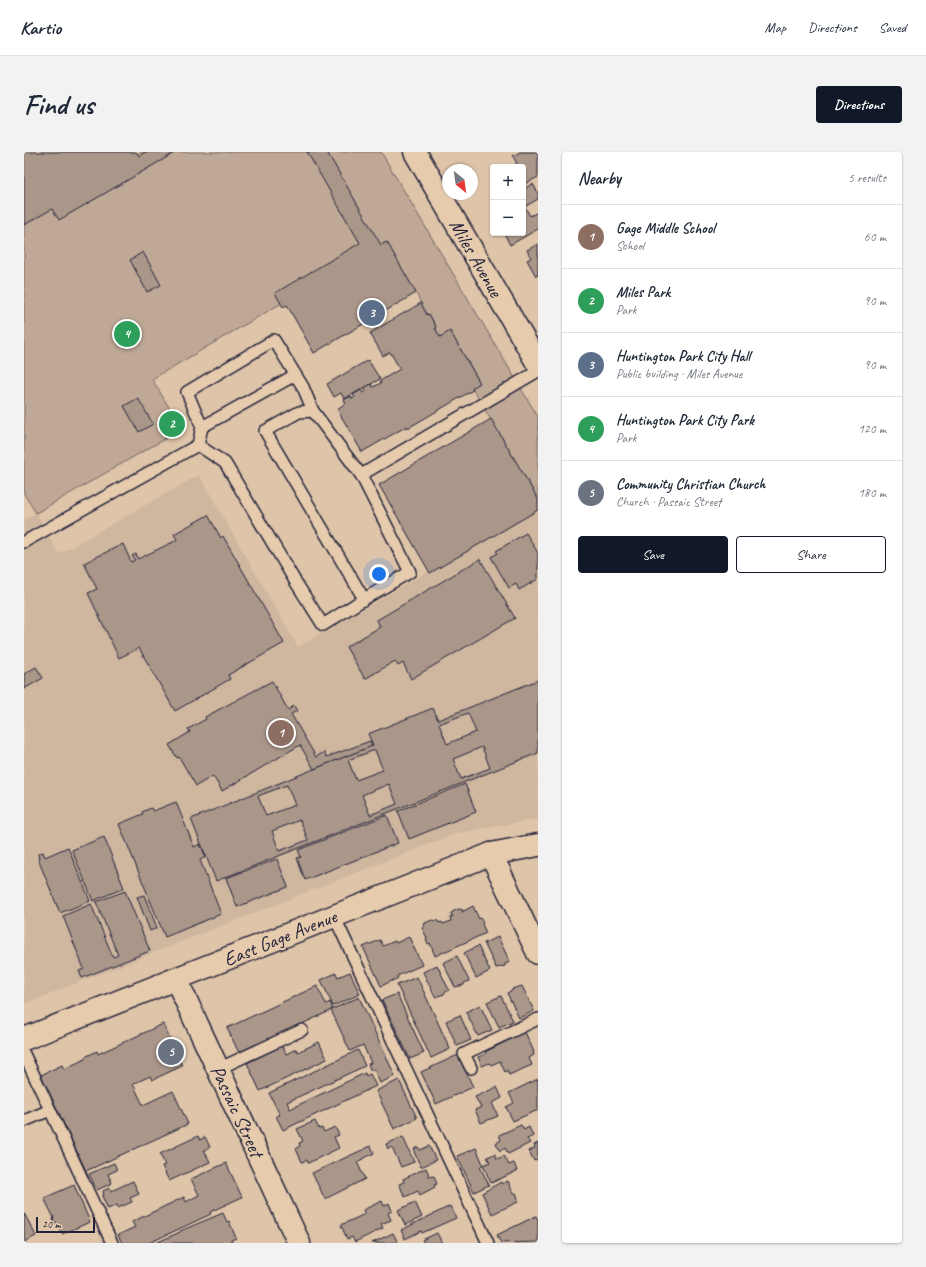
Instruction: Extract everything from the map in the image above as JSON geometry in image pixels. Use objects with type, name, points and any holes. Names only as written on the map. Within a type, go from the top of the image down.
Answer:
[{"type":"main road","name":"Miles Avenue","points":[[415,152],[538,364]]},
{"type":"main road","name":"East Gage Avenue","points":[[24,1039],[491,854],[538,845]]},
{"type":"main road","points":[[491,854],[538,953]]},
{"type":"main road","name":"Passaic Street","points":[[176,979],[299,1243]]},
{"type":"lane","points":[[25,539],[198,445],[202,427],[187,392],[274,340],[303,387],[313,411],[361,475],[410,572],[323,625],[225,463],[198,445]]},
{"type":"lane","points":[[361,475],[538,371]]},
{"type":"lane","points":[[202,427],[295,375]]},
{"type":"lane","points":[[313,411],[299,412],[265,431],[364,599]]},
{"type":"lane","points":[[334,916],[488,1243]]},
{"type":"lane","points":[[471,1068],[464,1054],[538,1018]]},
{"type":"lane","points":[[218,1069],[302,1030]]},
{"type":"lane","points":[[24,1054],[112,1243]]},
{"type":"lane","points":[[24,1121],[50,1110]]},
{"type":"shaded area","points":[[141,152],[381,152],[538,417],[538,499],[472,388],[480,383],[450,331],[440,337],[435,328],[436,326],[429,314],[427,315],[386,242],[152,379],[182,429],[36,513],[24,494],[24,219]]},
{"type":"shaded area","points":[[199,475],[298,647],[538,508],[538,819],[454,834],[24,1004],[24,520],[36,513],[59,554]]},
{"type":"building","points":[[24,152],[136,152],[139,156],[145,152],[176,152],[59,220],[52,209],[24,225]]},
{"type":"building","points":[[307,152],[327,152],[381,245],[387,242],[416,293],[314,353],[287,305],[283,307],[275,293],[360,243]]},
{"type":"building","points":[[520,152],[538,152],[538,177],[526,183],[526,164],[517,164],[513,156]]},
{"type":"building","points":[[533,184],[538,193],[538,199],[526,206],[526,200],[526,188]]},
{"type":"building","points":[[526,209],[530,216],[538,212],[538,229],[526,236]]},
{"type":"building","points":[[506,236],[526,236],[510,245]]},
{"type":"building","points":[[538,244],[538,275],[536,276],[527,260],[531,258],[527,250]]},
{"type":"building","points":[[143,252],[161,285],[147,292],[130,260]]},
{"type":"building","points":[[421,303],[427,315],[429,314],[440,337],[450,331],[480,383],[472,388],[473,390],[408,428],[407,426],[362,452],[337,409],[346,403],[344,400],[351,396],[352,399],[355,397],[353,395],[361,390],[363,393],[366,391],[364,388],[371,384],[373,387],[381,383],[380,381],[400,369],[390,352],[383,356],[370,333]]},
{"type":"building","points":[[368,360],[380,379],[344,399],[341,393],[334,397],[327,384]]},
{"type":"building","points":[[138,398],[153,424],[139,432],[124,406]]},
{"type":"building","points":[[491,419],[538,499],[538,510],[430,573],[379,485]]},
{"type":"building","points":[[208,515],[221,538],[223,536],[284,643],[228,675],[230,679],[175,711],[139,648],[119,658],[88,593],[97,589],[84,563],[123,544],[131,562],[135,560],[132,556],[136,554],[138,559],[177,540],[174,534]]},
{"type":"building","points":[[526,533],[538,553],[538,579],[519,590],[516,584],[509,588],[491,557],[498,553],[496,551]]},
{"type":"building","points":[[480,559],[515,618],[411,679],[403,663],[398,666],[395,661],[365,679],[346,647],[380,627],[377,620]]},
{"type":"building","points":[[36,667],[43,678],[24,689],[24,674]]},
{"type":"building","points":[[538,680],[538,753],[216,881],[191,819],[373,745],[368,734],[433,708],[438,720]],"holes":[[[468,713],[476,732],[447,744],[439,724]],[[482,747],[490,768],[461,779],[453,759]],[[375,750],[383,770],[356,780],[348,760]],[[389,784],[397,804],[370,815],[362,795]],[[287,785],[295,805],[266,816],[258,796]],[[300,820],[308,840],[279,851],[272,831]]]},
{"type":"building","points":[[272,681],[288,710],[294,706],[297,711],[291,714],[316,757],[324,752],[327,757],[370,741],[372,746],[314,769],[300,745],[222,791],[213,776],[196,786],[179,757],[177,758],[169,745],[190,732],[188,729],[206,719],[205,717]]},
{"type":"building","points":[[465,784],[476,812],[409,839],[398,811]]},
{"type":"building","points":[[176,802],[194,847],[200,844],[206,857],[200,860],[221,914],[165,937],[119,824],[143,814],[142,812],[151,808],[153,811]]},
{"type":"building","points":[[387,815],[398,843],[305,880],[297,858],[301,857],[298,850]]},
{"type":"building","points":[[104,837],[124,888],[93,901],[72,850]]},
{"type":"building","points":[[68,847],[90,901],[60,913],[38,859],[38,854],[43,852],[45,857]]},
{"type":"building","points":[[277,859],[288,887],[237,907],[226,878]]},
{"type":"building","points":[[125,891],[150,951],[82,978],[79,971],[84,969],[63,916],[91,904],[113,957],[118,955],[96,902]]},
{"type":"building","points":[[144,895],[157,928],[150,931],[137,897]]},
{"type":"building","points":[[473,906],[479,919],[481,918],[486,933],[435,956],[430,943],[428,944],[422,928],[425,926],[425,923],[432,920],[438,921],[439,923],[442,922],[443,924],[451,921],[450,918],[453,916],[451,915],[452,912],[459,909],[463,910],[462,912]]},
{"type":"building","points":[[409,937],[422,965],[397,976],[398,978],[381,986],[363,947],[380,940],[383,946],[395,941],[396,943]]},
{"type":"building","points":[[498,937],[510,962],[505,964],[505,966],[496,968],[484,943]]},
{"type":"building","points":[[478,946],[490,971],[476,978],[464,953]]},
{"type":"building","points":[[457,956],[469,981],[464,983],[464,985],[455,987],[443,963]]},
{"type":"building","points":[[437,965],[449,990],[444,994],[435,997],[423,972]]},
{"type":"building","points":[[350,972],[360,994],[333,1006],[321,980],[336,973],[338,977]]},
{"type":"building","points":[[417,977],[450,1049],[431,1058],[397,985]]},
{"type":"building","points":[[317,986],[326,1004],[330,1002],[333,1009],[239,1053],[227,1028]]},
{"type":"building","points":[[522,986],[534,1011],[519,1018],[507,993],[513,990],[512,989]]},
{"type":"building","points":[[397,994],[424,1053],[410,1059],[382,1000]]},
{"type":"building","points":[[501,996],[513,1021],[499,1027],[487,1002]]},
{"type":"building","points":[[359,997],[395,1076],[380,1083],[374,1069],[371,1071],[368,1064],[371,1063],[363,1045],[350,1051],[331,1010]]},
{"type":"building","points":[[480,1005],[492,1030],[478,1036],[466,1012]]},
{"type":"building","points":[[460,1015],[471,1040],[457,1046],[446,1021]]},
{"type":"building","points":[[163,1024],[182,1066],[152,1080],[150,1076],[133,1084],[143,1105],[173,1091],[188,1124],[86,1171],[41,1075],[62,1065],[64,1069],[85,1059],[85,1057],[97,1051],[98,1054]]},
{"type":"building","points":[[525,1032],[534,1052],[534,1055],[529,1058],[532,1065],[509,1075],[507,1070],[505,1072],[500,1061],[491,1065],[489,1063],[482,1066],[478,1057]]},
{"type":"building","points":[[319,1042],[327,1059],[260,1091],[247,1063],[282,1046],[286,1054],[296,1049],[298,1052]]},
{"type":"building","points":[[358,1050],[365,1066],[287,1102],[290,1109],[365,1073],[366,1076],[370,1074],[376,1086],[283,1130],[276,1116],[280,1115],[269,1093]]},
{"type":"building","points":[[458,1055],[473,1087],[436,1104],[421,1072]]},
{"type":"building","points":[[538,1079],[538,1110],[513,1121],[506,1107],[514,1103],[509,1093]]},
{"type":"building","points":[[399,1080],[417,1118],[394,1129],[376,1091]]},
{"type":"building","points":[[497,1087],[502,1098],[492,1103],[498,1116],[481,1123],[475,1110],[481,1107],[475,1097]]},
{"type":"building","points":[[315,1121],[319,1129],[322,1128],[324,1132],[335,1127],[339,1135],[334,1137],[339,1148],[308,1163],[307,1160],[302,1162],[296,1149],[300,1146],[299,1143],[303,1141],[297,1129]]},
{"type":"building","points":[[521,1125],[524,1130],[529,1127],[533,1136],[527,1139],[530,1143],[508,1154],[505,1148],[500,1151],[496,1143],[501,1140],[499,1135]]},
{"type":"building","points":[[198,1136],[200,1140],[205,1137],[210,1147],[204,1150],[210,1162],[169,1181],[162,1166],[165,1165],[160,1154]]},
{"type":"building","points":[[403,1137],[414,1162],[401,1167],[392,1147],[388,1149],[386,1144]]},
{"type":"building","points":[[538,1143],[538,1159],[534,1161],[529,1151],[535,1148],[534,1145]]},
{"type":"building","points":[[371,1146],[374,1153],[357,1162],[365,1179],[325,1199],[312,1173]]},
{"type":"building","points":[[429,1146],[436,1160],[421,1167],[414,1149],[418,1147],[420,1150]]},
{"type":"building","points":[[476,1148],[483,1164],[480,1167],[489,1185],[474,1192],[457,1156]]},
{"type":"building","points":[[495,1154],[497,1159],[504,1156],[509,1165],[514,1163],[517,1171],[491,1183],[483,1165],[490,1162],[487,1157]]},
{"type":"building","points":[[114,1163],[117,1170],[108,1174],[112,1183],[97,1190],[89,1174]]},
{"type":"building","points":[[226,1163],[242,1197],[210,1212],[211,1214],[149,1243],[122,1243],[118,1235],[135,1227],[132,1222],[184,1197],[186,1202],[199,1195],[191,1179]]},
{"type":"building","points":[[426,1168],[430,1177],[434,1176],[437,1184],[434,1185],[435,1187],[420,1195],[418,1191],[405,1197],[399,1184],[404,1182],[403,1179]]},
{"type":"building","points":[[133,1181],[139,1194],[130,1198],[132,1202],[118,1208],[117,1205],[108,1209],[102,1196],[104,1195],[103,1191],[109,1188],[111,1191]]},
{"type":"building","points":[[508,1181],[513,1193],[516,1193],[518,1202],[492,1214],[482,1193],[501,1182],[502,1184]]},
{"type":"building","points":[[74,1185],[90,1222],[62,1234],[56,1222],[54,1222],[54,1218],[44,1198]]},
{"type":"building","points":[[382,1201],[384,1206],[389,1203],[392,1211],[388,1213],[391,1220],[381,1224],[383,1228],[355,1242],[352,1237],[347,1239],[341,1225],[365,1214],[363,1210]]},
{"type":"building","points":[[415,1202],[422,1217],[405,1225],[398,1210]]},
{"type":"building","points":[[450,1206],[456,1218],[422,1233],[421,1231],[405,1239],[401,1230]]},
{"type":"building","points":[[24,1213],[36,1236],[24,1242]]},
{"type":"building","points":[[223,1213],[227,1222],[229,1221],[236,1238],[231,1240],[232,1243],[156,1243],[180,1231]]},
{"type":"building","points":[[536,1216],[538,1220],[538,1242],[501,1243],[497,1235]]},
{"type":"building","points":[[393,1233],[398,1243],[372,1243]]},
{"type":"building","points":[[437,1233],[442,1243],[424,1243],[422,1240]]},
{"type":"place","name":"Huntington Park City Hall","points":[[372,313]]},
{"type":"place","name":"Huntington Park City Park","points":[[127,334]]},
{"type":"place","name":"Miles Park","points":[[172,424]]},
{"type":"place","name":"Gage Middle School","points":[[281,733]]},
{"type":"place","name":"Community Christian Church","points":[[171,1052]]}]
